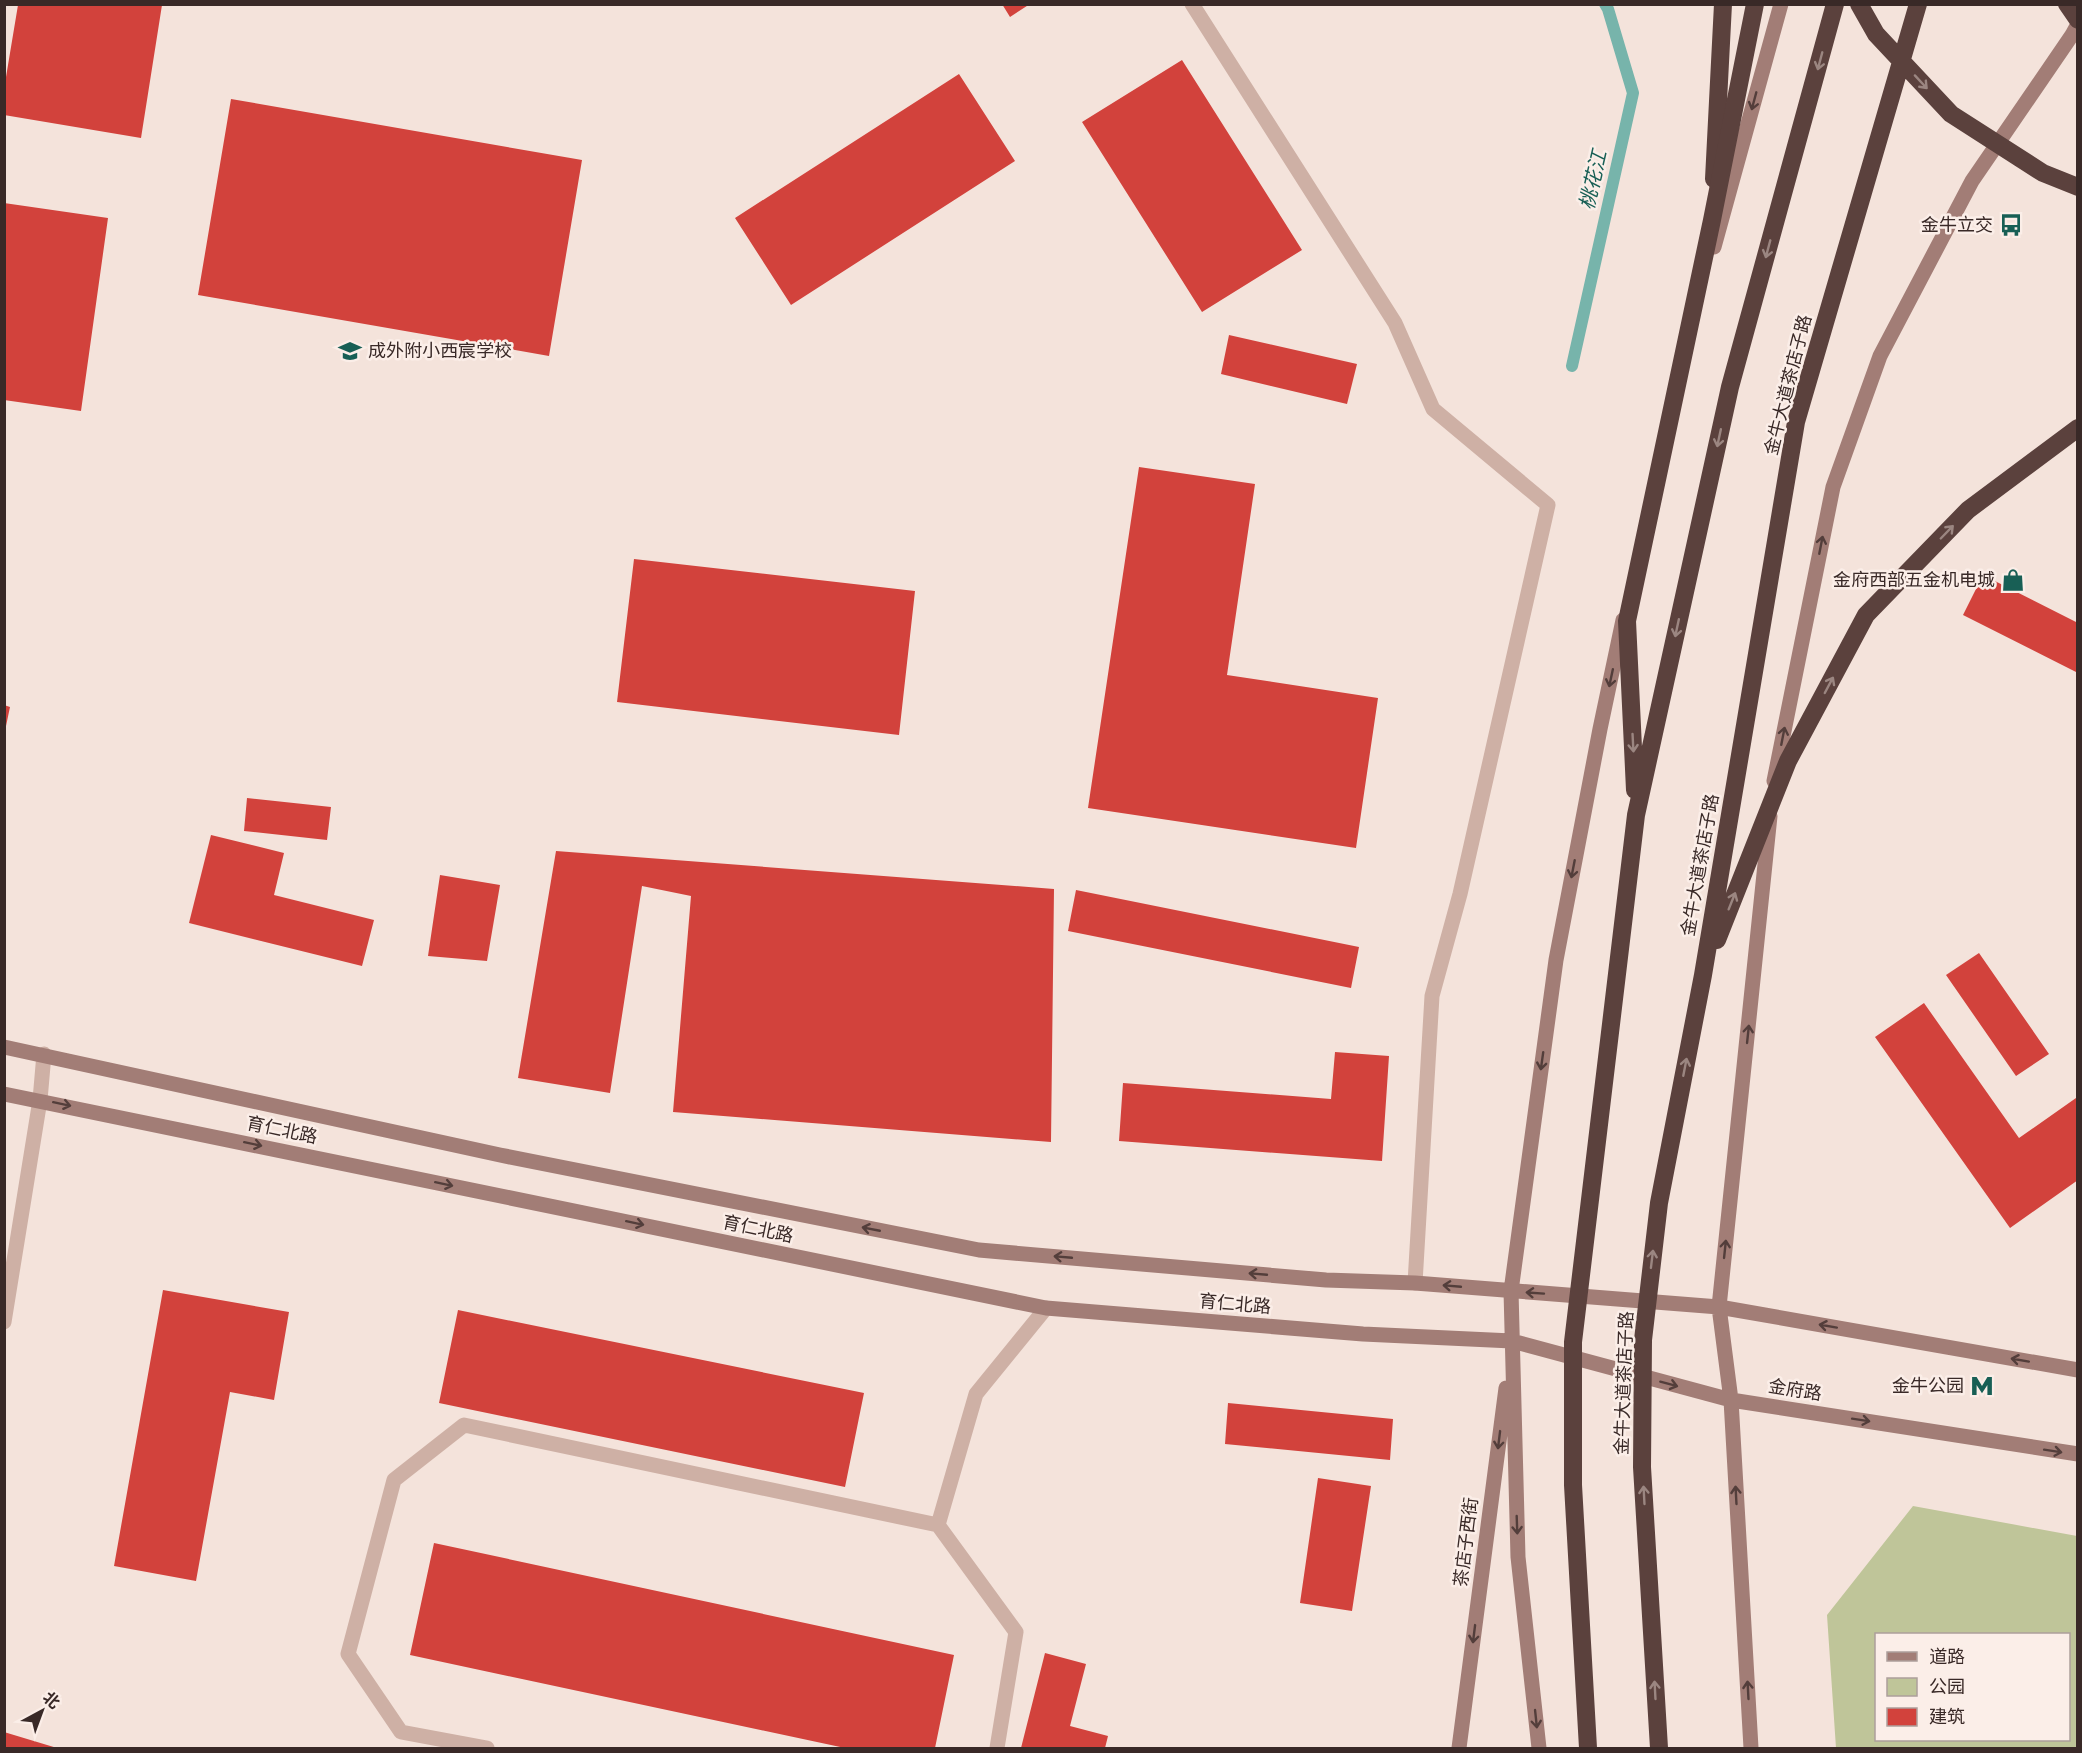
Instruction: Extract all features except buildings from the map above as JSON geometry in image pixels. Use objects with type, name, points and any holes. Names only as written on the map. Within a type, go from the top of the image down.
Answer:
[{"type":"highway","points":[[1712,220],[1723,4]]},
{"type":"highway","points":[[1636,815],[1627,621],[1755,4]]},
{"type":"highway","points":[[1588,1749],[1573,1485],[1573,1342],[1636,815],[1730,387],[1835,4]]},
{"type":"highway","points":[[1859,4],[1875,34],[1951,114],[2043,173],[2078,187]]},
{"type":"highway","name":"金牛大道茶店子路","points":[[1659,1749],[1642,1467],[1643,1340],[1659,1203],[1703,975],[1796,422],[1918,4]]},
{"type":"highway","points":[[2067,4],[2078,22]]},
{"type":"highway","points":[[1703,975],[1788,761],[1866,615],[1968,510],[2078,428]]},
{"type":"main road","points":[[1539,1749],[1518,1557],[1510,1291],[1556,960],[1600,729],[1636,559],[1692,328],[1781,4]]},
{"type":"main road","points":[[1751,1749],[1731,1400],[1719,1307],[1774,780],[1833,487],[1880,357],[1972,181],[2073,35],[2078,22]]},
{"type":"main road","points":[[4,1047],[500,1155],[979,1250],[1326,1280],[1415,1283],[1719,1307],[2078,1370]]},
{"type":"main road","name":"育仁北路","points":[[4,1094],[1046,1308],[1363,1334],[1512,1341]]},
{"type":"main road","name":"金府路","points":[[1512,1341],[1731,1400],[2078,1454]]},
{"type":"main road","name":"茶店子西街","points":[[1459,1749],[1512,1341]]},
{"type":"street","points":[[1192,4],[1395,324],[1432,409],[1548,505],[1460,894],[1432,996],[1415,1283]]},
{"type":"street","points":[[4,1322],[40,1100],[44,1054]]},
{"type":"street","points":[[938,1525],[976,1394],[1046,1308]]},
{"type":"street","points":[[487,1749],[401,1732],[348,1654],[394,1480],[464,1425],[938,1525],[1016,1632],[997,1749]]},
{"type":"green space","points":[[1913,1506],[2077,1536],[2077,1748],[1836,1748],[1827,1615]]},
{"type":"waterway","name":"桃花江","points":[[1572,366],[1633,93],[1605,4]]},
{"type":"place","name":"金牛立交","points":[[2011,225]]},
{"type":"place","name":"成外附小西宸学校","points":[[350,351]]},
{"type":"place","name":"金府西部五金机电城","points":[[2013,580]]},
{"type":"place","name":"金牛公园","points":[[1982,1386]]}]
